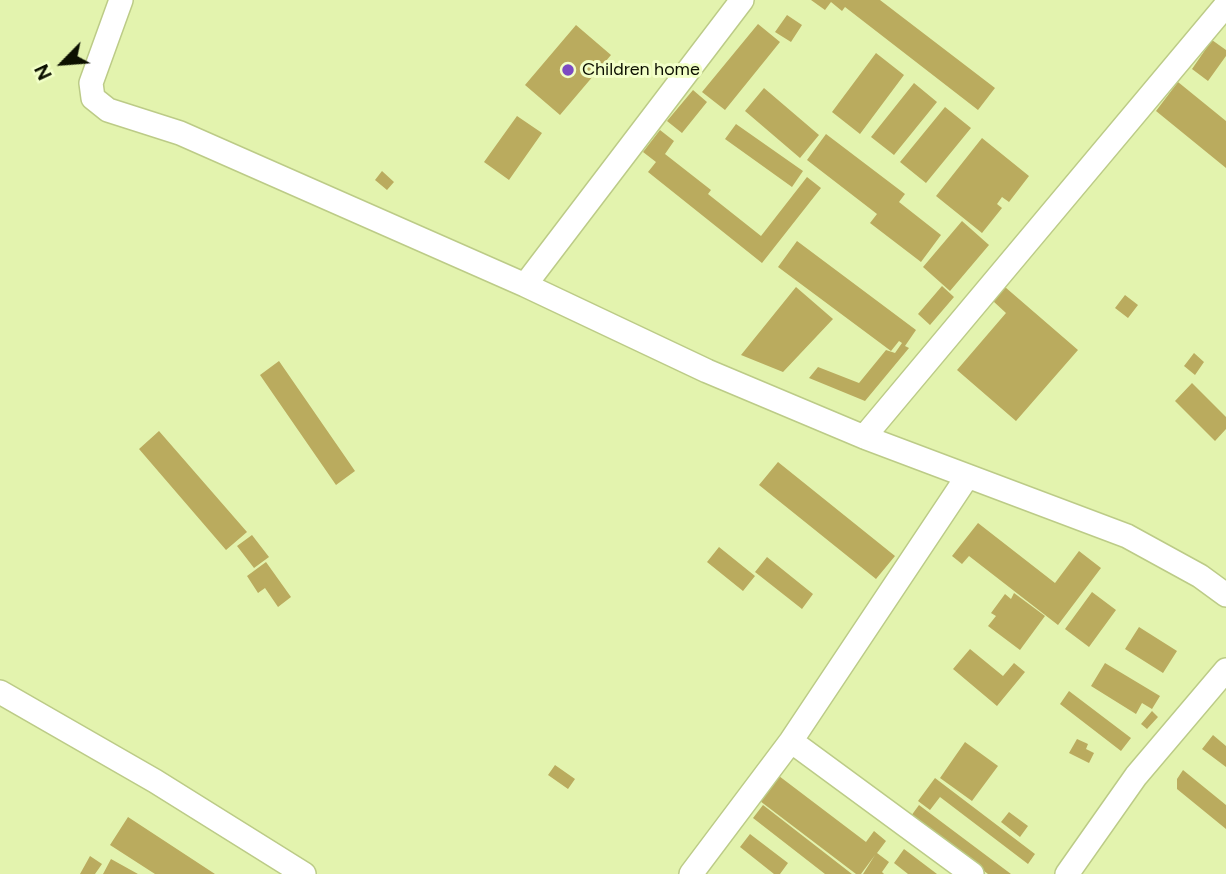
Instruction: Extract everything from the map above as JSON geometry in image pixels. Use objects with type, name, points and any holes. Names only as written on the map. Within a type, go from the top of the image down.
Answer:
[{"type":"street","points":[[121,0],[92,75],[91,91],[98,103],[108,110],[180,132],[525,285],[707,371],[864,437],[1127,536],[1200,576],[1226,595]]},
{"type":"street","points":[[525,285],[742,0]]},
{"type":"street","points":[[864,437],[1226,5]]},
{"type":"street","points":[[691,874],[791,741],[967,477]]},
{"type":"street","points":[[1067,874],[1136,776],[1226,670]]},
{"type":"street","points":[[0,692],[155,781],[271,865],[304,874]]},
{"type":"street","points":[[791,741],[972,874]]},
{"type":"building","points":[[811,0],[880,0],[995,88],[978,110],[845,7],[842,11],[831,2],[825,10]]},
{"type":"building","points":[[787,15],[802,25],[791,42],[775,32]]},
{"type":"building","points":[[758,24],[780,42],[725,110],[702,92]]},
{"type":"building","name":"Children home","points":[[576,25],[611,55],[560,115],[525,85]]},
{"type":"building","points":[[1212,40],[1226,50],[1226,56],[1208,81],[1192,69]]},
{"type":"building","points":[[876,53],[904,75],[860,134],[832,112]]},
{"type":"building","points":[[1178,82],[1226,121],[1226,168],[1156,111]]},
{"type":"building","points":[[914,83],[937,102],[894,155],[871,137]]},
{"type":"building","points":[[764,88],[819,135],[800,158],[745,111]]},
{"type":"building","points":[[693,90],[707,102],[682,133],[667,121]]},
{"type":"building","points":[[945,107],[971,128],[926,183],[900,162]]},
{"type":"building","points":[[517,116],[542,133],[509,180],[484,162]]},
{"type":"building","points":[[736,124],[803,171],[792,187],[725,139]]},
{"type":"building","points":[[660,130],[674,141],[665,154],[711,190],[708,194],[761,236],[807,177],[821,188],[762,263],[648,172],[656,162],[643,152]]},
{"type":"building","points":[[826,134],[905,194],[899,202],[941,235],[921,262],[870,223],[877,214],[807,160]]},
{"type":"building","points":[[982,138],[1029,176],[1009,202],[1002,197],[997,204],[1002,208],[982,233],[936,196]]},
{"type":"building","points":[[382,171],[394,182],[387,190],[375,180]]},
{"type":"building","points":[[962,221],[989,245],[950,291],[923,267]]},
{"type":"building","points":[[797,241],[916,330],[905,346],[909,348],[865,401],[809,378],[818,367],[859,383],[886,350],[895,353],[902,343],[899,341],[891,351],[778,267]]},
{"type":"building","points":[[942,286],[954,297],[930,325],[918,314]]},
{"type":"building","points":[[796,287],[833,319],[783,372],[741,355]]},
{"type":"building","points":[[1005,287],[1078,350],[1016,421],[957,370],[1006,313],[993,301]]},
{"type":"building","points":[[1125,295],[1138,305],[1128,318],[1115,308]]},
{"type":"building","points":[[1194,353],[1204,362],[1195,375],[1184,366]]},
{"type":"building","points":[[279,361],[355,471],[336,485],[260,375]]},
{"type":"building","points":[[1192,383],[1226,417],[1226,429],[1215,441],[1175,401]]},
{"type":"building","points":[[159,431],[247,532],[226,550],[139,449]]},
{"type":"building","points":[[778,462],[895,556],[876,579],[759,485]]},
{"type":"building","points":[[978,523],[1055,583],[1079,551],[1101,568],[1058,625],[969,556],[962,564],[952,556]]},
{"type":"building","points":[[252,535],[269,557],[254,568],[237,546]]},
{"type":"building","points":[[719,547],[755,576],[743,591],[707,562]]},
{"type":"building","points":[[767,557],[813,594],[802,609],[755,572]]},
{"type":"building","points":[[266,562],[291,597],[278,607],[265,588],[258,593],[247,576]]},
{"type":"building","points":[[1092,592],[1116,610],[1089,647],[1065,629]]},
{"type":"building","points":[[1014,593],[1045,616],[1020,650],[988,626],[996,616],[991,613],[1005,594],[1011,599]]},
{"type":"building","points":[[1139,627],[1177,651],[1163,673],[1125,649]]},
{"type":"building","points":[[970,649],[1003,676],[1014,663],[1025,672],[997,706],[953,669]]},
{"type":"building","points":[[1105,663],[1160,696],[1152,709],[1142,703],[1136,714],[1091,686]]},
{"type":"building","points":[[1069,691],[1131,738],[1121,751],[1060,704]]},
{"type":"building","points":[[1152,711],[1158,717],[1147,729],[1141,724]]},
{"type":"building","points":[[1213,735],[1226,746],[1226,767],[1202,749]]},
{"type":"building","points":[[1077,739],[1088,744],[1086,749],[1094,753],[1089,763],[1069,753]]},
{"type":"building","points":[[965,742],[998,766],[972,801],[940,778]]},
{"type":"building","points":[[555,765],[575,779],[568,789],[548,775]]},
{"type":"building","points":[[1183,770],[1226,805],[1226,829],[1177,789],[1177,779]]},
{"type":"building","points":[[779,776],[866,842],[874,831],[886,841],[877,853],[889,862],[882,872],[884,874],[863,874],[875,855],[861,874],[856,874],[760,801]]},
{"type":"building","points":[[935,778],[1035,854],[1028,864],[940,797],[930,810],[918,801]]},
{"type":"building","points":[[763,805],[852,874],[825,874],[753,818]]},
{"type":"building","points":[[919,805],[1011,874],[988,874],[911,816]]},
{"type":"building","points":[[1009,812],[1028,826],[1020,837],[1001,822]]},
{"type":"building","points":[[128,817],[215,874],[155,874],[110,845]]},
{"type":"building","points":[[750,834],[788,863],[780,874],[774,874],[740,847]]},
{"type":"building","points":[[904,849],[937,874],[908,874],[894,863]]},
{"type":"building","points":[[90,856],[102,864],[95,874],[80,874]]},
{"type":"building","points":[[111,859],[138,874],[103,874]]},
{"type":"place","name":"Children home","points":[[568,70]]}]
